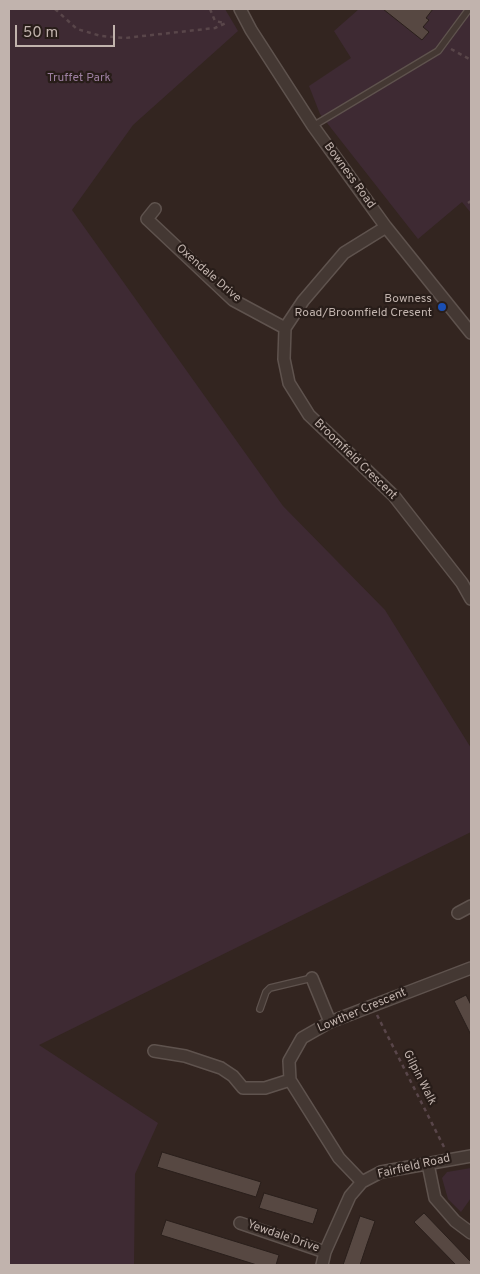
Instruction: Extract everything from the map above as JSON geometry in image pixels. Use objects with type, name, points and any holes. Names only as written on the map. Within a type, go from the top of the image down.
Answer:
[{"type":"street","name":"Bowness Road","points":[[240,9],[251,30],[313,126],[386,227],[471,333]]},
{"type":"street","name":"Oxendale Drive","points":[[155,209],[147,219],[234,300],[285,328]]},
{"type":"street","points":[[285,328],[302,302],[344,253],[386,227]]},
{"type":"street","name":"Broomfield Crescent","points":[[285,328],[284,359],[290,383],[309,415],[394,496],[462,584],[471,599]]},
{"type":"street","points":[[458,913],[471,906]]},
{"type":"street","name":"Lowther Crescent","points":[[290,1080],[289,1061],[302,1038],[330,1022],[371,1004],[471,968]]},
{"type":"street","points":[[312,978],[330,1022]]},
{"type":"street","points":[[154,1051],[185,1056],[221,1068],[233,1076],[243,1088],[265,1088],[290,1080],[339,1158],[362,1182]]},
{"type":"street","name":"Fairfield Road","points":[[322,1265],[325,1252],[350,1196],[362,1182],[380,1172],[471,1156]]},
{"type":"street","points":[[428,1164],[435,1198],[456,1221],[471,1233]]},
{"type":"street","name":"Yewdale Drive","points":[[240,1223],[325,1252]]},
{"type":"lane","points":[[313,126],[438,51],[468,9]]},
{"type":"lane","points":[[260,1009],[266,992],[270,988],[312,978]]},
{"type":"path","points":[[55,9],[77,29],[101,36],[125,38],[215,28],[226,23],[215,21],[210,9]]},
{"type":"path","points":[[443,44],[471,60]]},
{"type":"path","name":"Gilpin Walk","points":[[371,1004],[450,1159]]},
{"type":"green space","name":"Truffet Park","points":[[9,9],[225,9],[238,31],[133,125],[72,210],[283,506],[385,610],[471,748],[471,832],[39,1045],[158,1123],[135,1174],[134,1265],[9,1265]]},
{"type":"green space","points":[[359,9],[471,9],[471,213],[462,202],[418,239],[320,114],[309,86],[351,58],[334,31]]},
{"type":"green space","points":[[471,1168],[471,1198],[461,1212],[448,1199],[442,1178],[447,1172]]},
{"type":"building","points":[[383,9],[433,9],[426,18],[429,20],[423,27],[429,32],[422,40]]},
{"type":"building","points":[[466,995],[471,1005],[471,1035],[454,1001]]},
{"type":"building","points":[[162,1152],[261,1182],[256,1197],[157,1167]]},
{"type":"building","points":[[264,1193],[318,1209],[313,1224],[259,1208]]},
{"type":"building","points":[[424,1213],[471,1262],[471,1265],[456,1265],[414,1222]]},
{"type":"building","points":[[360,1216],[375,1221],[360,1265],[343,1265]]},
{"type":"building","points":[[166,1220],[279,1255],[276,1265],[257,1265],[161,1235]]},
{"type":"place","name":"Bowness Road/Broomfield Cresent","points":[[442,307]]}]
